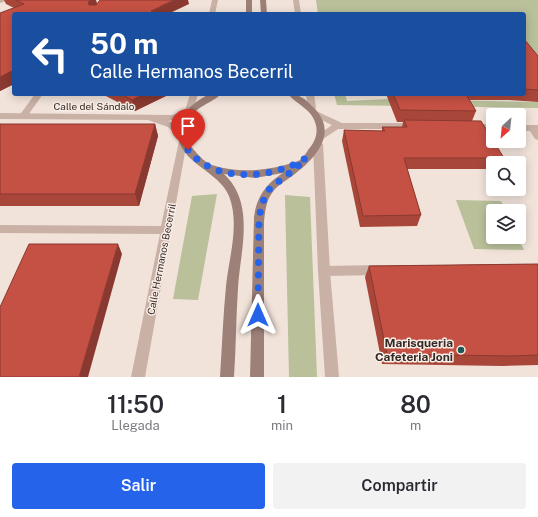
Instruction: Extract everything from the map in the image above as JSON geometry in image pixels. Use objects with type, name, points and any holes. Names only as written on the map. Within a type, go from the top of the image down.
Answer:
[{"type":"main road","points":[[249,0],[249,12]]},
{"type":"main road","points":[[263,0],[264,12]]},
{"type":"main road","points":[[189,113],[198,104],[212,96]]},
{"type":"main road","points":[[257,377],[259,222],[261,205],[270,188],[295,169],[319,141],[321,125],[314,111],[294,96]]},
{"type":"main road","name":"Calle Hermanos Becerril","points":[[183,138],[183,123],[189,113]]},
{"type":"main road","points":[[183,138],[191,154],[207,165],[225,181],[233,194],[237,206],[239,222],[232,285],[227,377]]},
{"type":"main road","points":[[207,165],[229,172],[263,174],[287,168],[306,158]]},
{"type":"street","points":[[212,12],[215,0]]},
{"type":"street","points":[[296,0],[298,12]]},
{"type":"street","points":[[23,116],[38,96]]},
{"type":"street","name":"Calle Hermanos Becerril","points":[[189,113],[193,96]]},
{"type":"street","points":[[310,96],[314,111],[341,126]]},
{"type":"street","points":[[149,117],[173,118],[189,113]]},
{"type":"street","name":"Calle del Sándalo","points":[[0,116],[149,117],[167,123],[176,128],[183,138]]},
{"type":"street","points":[[332,377],[324,271],[319,141],[330,130],[341,126],[423,126]]},
{"type":"street","points":[[462,127],[486,127]]},
{"type":"street","points":[[535,128],[538,138]]},
{"type":"street","name":"Calle Hermanos Becerril","points":[[138,377],[167,230],[183,138]]},
{"type":"street","points":[[0,228],[167,230]]},
{"type":"street","points":[[324,271],[395,270]]},
{"type":"green space","points":[[316,0],[538,0],[538,58],[526,44],[526,12],[318,12]]},
{"type":"green space","points":[[335,96],[346,96],[347,101],[388,99],[538,102],[538,108],[337,105]]},
{"type":"green space","points":[[217,194],[198,300],[173,299],[192,196]]},
{"type":"green space","points":[[285,195],[310,197],[317,377],[289,377]]},
{"type":"green space","points":[[456,200],[501,201],[502,204],[486,204],[486,244],[521,244],[524,250],[474,249]]},
{"type":"building","points":[[15,0],[90,0],[88,3],[89,5],[96,5],[100,0],[174,0],[151,11],[153,12],[12,12],[12,71],[0,77],[0,13],[24,4]]},
{"type":"building","points":[[526,41],[538,56],[538,90],[526,89]]},
{"type":"building","points":[[125,96],[140,96],[132,100]]},
{"type":"building","points":[[394,96],[467,96],[476,111],[400,110]]},
{"type":"building","points":[[404,120],[481,121],[486,129],[486,148],[498,148],[503,156],[486,156],[486,158],[404,158],[421,215],[363,216],[344,130],[385,131],[382,127],[407,127]]},
{"type":"building","points":[[0,124],[155,124],[135,194],[0,194]]},
{"type":"building","points":[[29,244],[118,244],[79,377],[0,377],[0,307]]},
{"type":"building","points":[[538,264],[538,355],[387,354],[369,266]]},
{"type":"place","name":"Marisqueria Cafeteria Joni","points":[[461,350]]},
{"type":"route","points":[[188,150],[196,158],[207,165],[229,172],[246,174],[263,174],[279,170],[294,165],[306,158],[295,169],[270,188],[261,205],[259,222],[258,315]]}]
